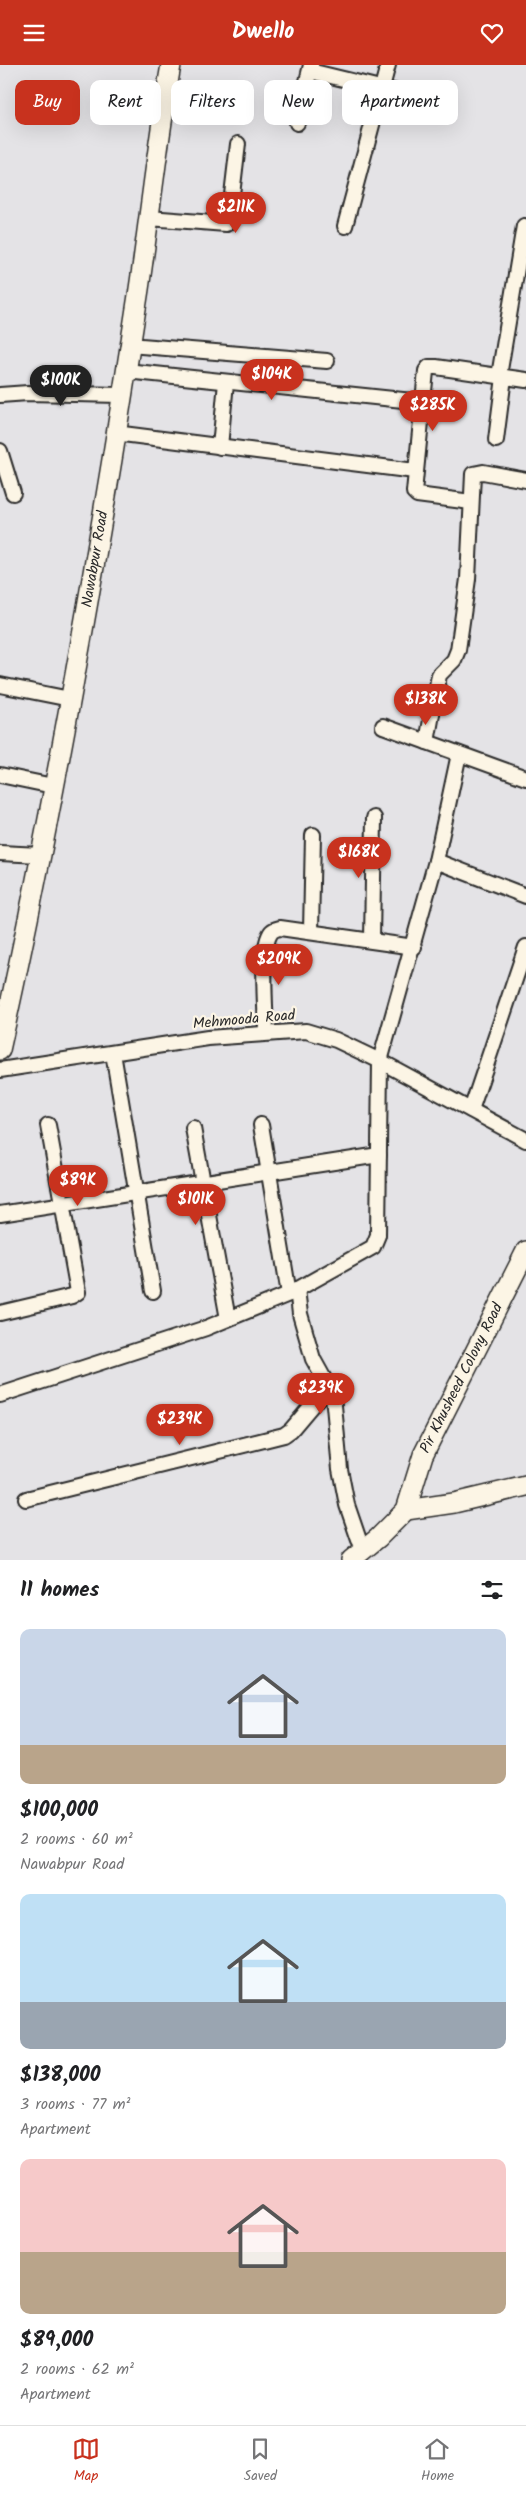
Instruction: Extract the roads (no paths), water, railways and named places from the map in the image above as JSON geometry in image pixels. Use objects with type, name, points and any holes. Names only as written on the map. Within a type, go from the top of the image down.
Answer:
[{"type":"street","name":"Nawabpur Road","points":[[0,1050],[70,699],[126,371],[171,65]]},
{"type":"street","points":[[384,80],[388,65]]},
{"type":"street","points":[[310,68],[353,80]]},
{"type":"street","points":[[345,226],[372,125]]},
{"type":"street","points":[[148,218],[226,224],[229,220],[238,144]]},
{"type":"street","points":[[496,440],[502,377],[524,226]]},
{"type":"street","points":[[130,345],[327,361]]},
{"type":"street","points":[[471,502],[417,495],[413,487],[426,371],[429,367],[526,379]]},
{"type":"street","points":[[126,371],[422,402]]},
{"type":"street","points":[[220,447],[226,382]]},
{"type":"street","points":[[0,395],[28,393],[122,395]]},
{"type":"street","points":[[115,433],[414,471]]},
{"type":"street","points":[[0,451],[13,493]]},
{"type":"street","points":[[427,742],[439,675],[454,660],[458,650],[468,579],[472,480],[477,472],[526,480]]},
{"type":"street","points":[[0,685],[70,699]]},
{"type":"street","points":[[383,726],[526,778]]},
{"type":"street","points":[[0,1395],[228,1319],[293,1292],[373,1247],[378,1235],[380,1061],[414,947],[436,861],[459,754]]},
{"type":"street","points":[[0,775],[53,786]]},
{"type":"street","points":[[372,940],[374,818]]},
{"type":"street","points":[[311,931],[312,835]]},
{"type":"street","points":[[0,853],[40,855]]},
{"type":"street","points":[[436,861],[526,895]]},
{"type":"street","points":[[266,1033],[264,973],[269,935],[280,927],[414,947]]},
{"type":"street","points":[[471,1110],[526,947]]},
{"type":"street","name":"Mehmooda Road","points":[[0,1070],[208,1038],[306,1031],[317,1033],[380,1061],[526,1140]]},
{"type":"street","points":[[113,1053],[153,1291]]},
{"type":"street","points":[[0,1313],[72,1297],[78,1292],[48,1125]]},
{"type":"street","points":[[261,1125],[293,1292],[319,1374],[329,1385],[333,1395],[340,1469],[347,1505],[369,1539]]},
{"type":"street","points":[[193,1128],[228,1319]]},
{"type":"street","points":[[0,1215],[379,1155]]},
{"type":"street","name":"Pir Khusheed Colony Road","points":[[406,1510],[423,1455],[526,1251]]},
{"type":"street","points":[[26,1499],[284,1435],[329,1385]]},
{"type":"street","points":[[351,1560],[369,1539],[406,1510],[454,1503],[526,1486]]}]
